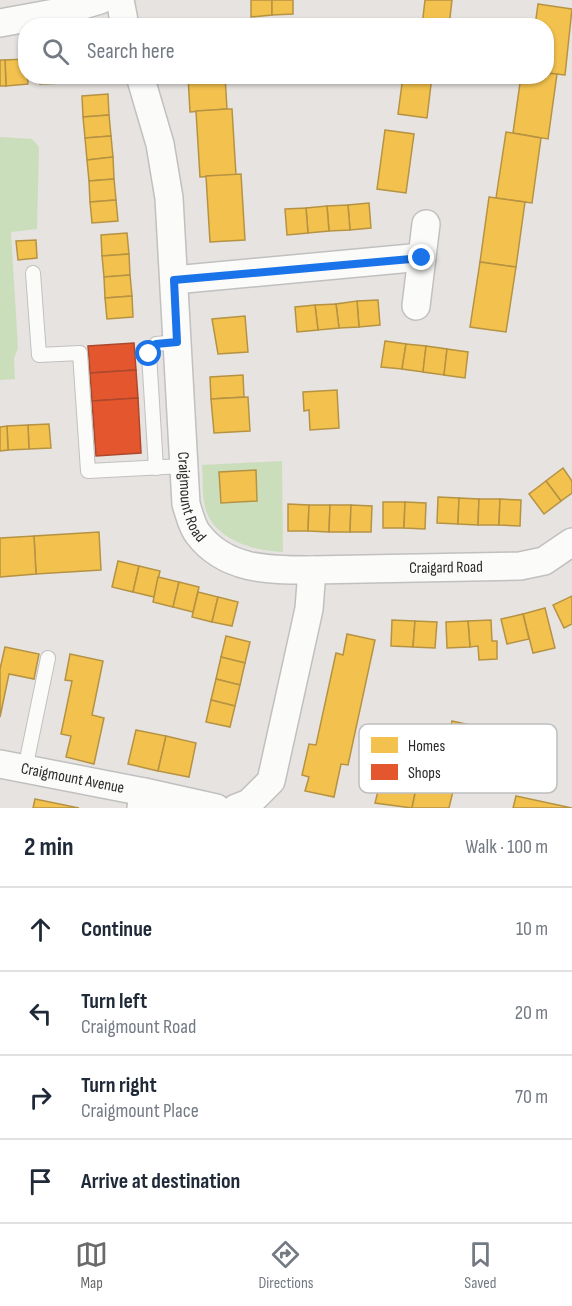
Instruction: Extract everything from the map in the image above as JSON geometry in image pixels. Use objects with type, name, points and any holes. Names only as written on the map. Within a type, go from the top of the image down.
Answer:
[{"type":"street","points":[[24,18],[60,12],[100,0]]},
{"type":"street","points":[[120,0],[123,18]]},
{"type":"street","points":[[0,22],[18,19]]},
{"type":"street","name":"Craigmount Road","points":[[142,84],[160,144],[169,198],[186,504],[197,533],[217,552],[239,564],[267,569],[312,570]]},
{"type":"street","points":[[416,306],[426,224]]},
{"type":"street","points":[[174,280],[422,258]]},
{"type":"street","name":"Craigard Road","points":[[312,570],[520,566],[544,561],[572,542]]},
{"type":"street","points":[[248,806],[271,781],[309,609],[312,570]]},
{"type":"street","name":"Craigmount Avenue","points":[[12,766],[142,800]]},
{"type":"street","points":[[142,800],[216,808]]},
{"type":"lane","points":[[33,273],[39,355],[80,353],[88,471],[184,466]]},
{"type":"lane","points":[[156,468],[149,354],[156,344],[177,342]]},
{"type":"lane","points":[[12,766],[48,658]]},
{"type":"green space","points":[[0,137],[32,139],[39,147],[37,229],[11,232],[18,348],[14,358],[15,379],[0,380]]},
{"type":"green space","points":[[282,461],[283,552],[246,545],[234,540],[214,525],[203,497],[202,465]]},
{"type":"building: Homes","points":[[251,0],[272,0],[272,15],[251,17]]},
{"type":"building: Homes","points":[[272,0],[293,0],[293,14],[272,15]]},
{"type":"building: Homes","points":[[425,0],[452,0],[450,18],[423,18]]},
{"type":"building: Homes","points":[[538,4],[572,9],[565,75],[554,74],[554,18],[536,18]]},
{"type":"building: Homes","points":[[18,59],[18,84],[28,84],[6,86],[5,60]]},
{"type":"building: Homes","points":[[0,60],[5,60],[6,86],[0,86]]},
{"type":"building: Homes","points":[[554,74],[557,74],[548,139],[513,133],[520,84],[554,84]]},
{"type":"building: Homes","points":[[188,84],[225,84],[227,109],[190,112]]},
{"type":"building: Homes","points":[[402,84],[431,84],[427,118],[398,114]]},
{"type":"building: Homes","points":[[108,94],[109,115],[83,117],[82,96]]},
{"type":"building: Homes","points":[[232,109],[236,175],[200,177],[196,111]]},
{"type":"building: Homes","points":[[109,115],[111,136],[85,138],[83,117]]},
{"type":"building: Homes","points":[[385,130],[414,134],[406,193],[377,189]]},
{"type":"building: Homes","points":[[506,132],[541,138],[532,203],[496,198]]},
{"type":"building: Homes","points":[[111,136],[113,157],[87,160],[85,138]]},
{"type":"building: Homes","points":[[113,157],[114,179],[89,181],[87,160]]},
{"type":"building: Homes","points":[[241,174],[245,240],[210,242],[206,176]]},
{"type":"building: Homes","points":[[114,179],[116,200],[90,202],[89,181]]},
{"type":"building: Homes","points":[[489,197],[525,202],[516,267],[480,262]]},
{"type":"building: Homes","points":[[116,200],[118,221],[92,223],[90,202]]},
{"type":"building: Homes","points":[[369,203],[371,228],[350,230],[348,205]]},
{"type":"building: Homes","points":[[348,205],[350,230],[329,231],[327,206]]},
{"type":"building: Homes","points":[[327,206],[329,231],[308,233],[306,208]]},
{"type":"building: Homes","points":[[306,208],[308,233],[287,235],[285,209]]},
{"type":"building: Homes","points":[[127,233],[129,254],[102,256],[101,235]]},
{"type":"building: Homes","points":[[36,240],[37,258],[18,260],[16,241]]},
{"type":"building: Homes","points":[[129,254],[130,275],[104,277],[102,256]]},
{"type":"building: Homes","points":[[480,262],[516,267],[506,332],[470,327]]},
{"type":"building: Homes","points":[[130,275],[132,296],[105,298],[104,277]]},
{"type":"building: Homes","points":[[132,296],[133,317],[107,319],[105,298]]},
{"type":"building: Homes","points":[[378,300],[380,325],[359,327],[357,301]]},
{"type":"building: Homes","points":[[357,301],[359,327],[339,328],[336,304]]},
{"type":"building: Homes","points":[[336,304],[339,328],[318,330],[315,305]]},
{"type":"building: Homes","points":[[315,305],[318,330],[297,332],[295,307]]},
{"type":"building: Homes","points":[[245,316],[248,352],[218,354],[212,319]]},
{"type":"building: Homes","points":[[385,341],[406,344],[402,369],[381,367]]},
{"type":"building: Homes","points":[[406,344],[426,346],[423,372],[402,369]]},
{"type":"building: Homes","points":[[426,346],[447,349],[444,375],[423,372]]},
{"type":"building: Homes","points":[[447,349],[468,352],[465,378],[444,375]]},
{"type":"building: Homes","points":[[243,375],[244,397],[211,399],[210,377]]},
{"type":"building: Homes","points":[[337,390],[339,428],[310,430],[309,410],[304,411],[303,392]]},
{"type":"building: Homes","points":[[248,397],[250,431],[214,433],[211,399]]},
{"type":"building: Homes","points":[[49,424],[51,448],[29,449],[28,425]]},
{"type":"building: Homes","points":[[28,425],[29,449],[8,450],[7,426]]},
{"type":"building: Homes","points":[[7,426],[8,450],[0,451],[0,427]]},
{"type":"building: Homes","points":[[563,468],[572,481],[572,493],[561,501],[546,481]]},
{"type":"building: Homes","points":[[256,470],[257,501],[221,503],[219,472]]},
{"type":"building: Homes","points":[[546,481],[561,501],[544,514],[529,494]]},
{"type":"building: Homes","points":[[438,497],[459,498],[458,524],[437,523]]},
{"type":"building: Homes","points":[[459,498],[479,499],[478,525],[458,524]]},
{"type":"building: Homes","points":[[479,499],[500,499],[499,525],[478,525]]},
{"type":"building: Homes","points":[[500,499],[521,500],[520,526],[499,525]]},
{"type":"building: Homes","points":[[383,502],[405,502],[404,528],[383,528]]},
{"type":"building: Homes","points":[[405,502],[426,503],[425,529],[404,528]]},
{"type":"building: Homes","points":[[288,504],[309,505],[308,531],[288,531]]},
{"type":"building: Homes","points":[[309,505],[330,505],[329,532],[308,531]]},
{"type":"building: Homes","points":[[330,505],[351,505],[350,532],[329,532]]},
{"type":"building: Homes","points":[[351,505],[372,506],[371,532],[350,532]]},
{"type":"building: Homes","points":[[99,532],[101,570],[36,574],[34,536]]},
{"type":"building: Homes","points":[[34,536],[36,574],[0,577],[0,538]]},
{"type":"building: Homes","points":[[118,561],[139,566],[133,592],[112,587]]},
{"type":"building: Homes","points":[[139,566],[160,571],[154,597],[133,592]]},
{"type":"building: Homes","points":[[158,577],[179,582],[173,607],[153,602]]},
{"type":"building: Homes","points":[[179,582],[199,587],[193,612],[173,607]]},
{"type":"building: Homes","points":[[198,592],[218,597],[212,622],[192,617]]},
{"type":"building: Homes","points":[[572,596],[572,624],[564,628],[553,605]]},
{"type":"building: Homes","points":[[218,597],[238,602],[232,626],[212,622]]},
{"type":"building: Homes","points":[[545,608],[555,648],[533,653],[523,614]]},
{"type":"building: Homes","points":[[523,614],[529,639],[507,644],[501,619]]},
{"type":"building: Homes","points":[[392,620],[415,621],[413,647],[391,646]]},
{"type":"building: Homes","points":[[491,620],[492,641],[497,641],[497,659],[479,660],[478,646],[470,647],[468,621]]},
{"type":"building: Homes","points":[[415,621],[437,622],[435,648],[413,647]]},
{"type":"building: Homes","points":[[468,621],[470,647],[447,648],[446,622]]},
{"type":"building: Homes","points":[[347,634],[375,640],[348,765],[341,764],[334,797],[305,791],[309,777],[302,775],[309,744],[316,745],[336,653],[343,655]]},
{"type":"building: Homes","points":[[226,636],[250,642],[245,663],[221,657]]},
{"type":"building: Homes","points":[[5,647],[39,654],[34,679],[9,674],[0,717],[0,669]]},
{"type":"building: Homes","points":[[70,654],[103,661],[92,715],[104,718],[94,764],[66,757],[71,736],[61,734],[72,681],[65,680]]},
{"type":"building: Homes","points":[[221,657],[245,663],[240,685],[216,679]]},
{"type":"building: Homes","points":[[216,679],[240,685],[235,706],[211,700]]},
{"type":"building: Homes","points":[[211,700],[235,706],[230,727],[206,722]]},
{"type":"building: Homes","points":[[136,730],[166,736],[158,771],[128,764]]},
{"type":"building: Homes","points":[[166,736],[196,743],[189,777],[158,771]]},
{"type":"building: Homes","points":[[378,793],[415,793],[412,808],[375,803]]},
{"type":"building: Homes","points":[[415,793],[453,793],[449,808],[412,808]]},
{"type":"building: Homes","points":[[516,796],[572,808],[513,808]]},
{"type":"building: Homes","points":[[35,799],[79,808],[33,808]]},
{"type":"building: Shops","points":[[134,343],[136,370],[90,373],[88,346]]},
{"type":"building: Shops","points":[[136,370],[138,398],[92,401],[90,373]]},
{"type":"building: Shops","points":[[138,398],[141,453],[96,456],[92,401]]},
{"type":"route","points":[[149,354],[156,344],[177,342],[174,280],[422,258]]}]
